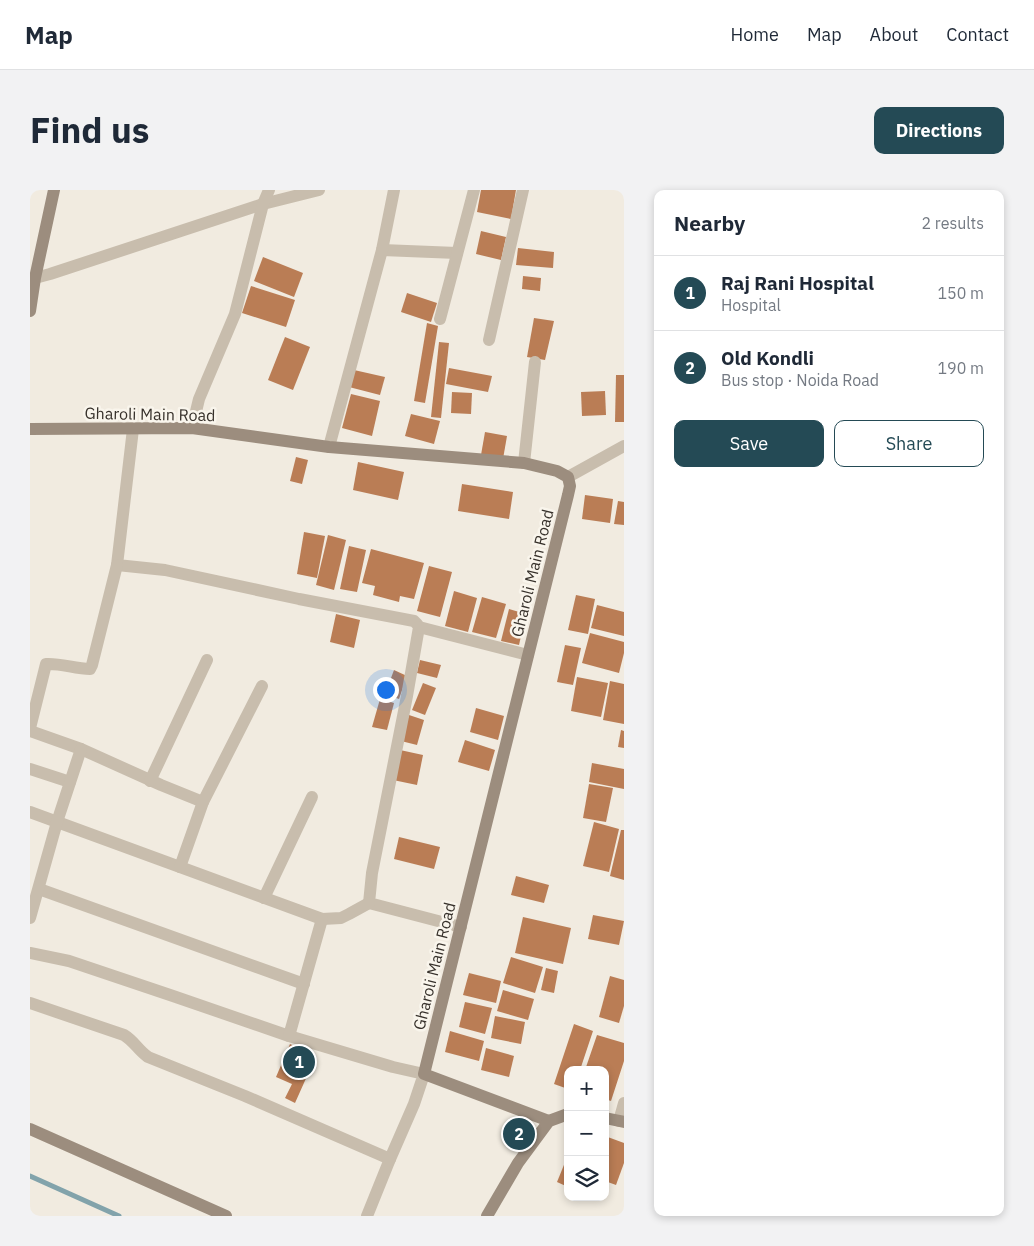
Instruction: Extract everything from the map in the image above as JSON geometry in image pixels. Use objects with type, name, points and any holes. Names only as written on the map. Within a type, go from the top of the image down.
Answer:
[{"type":"street","points":[[30,311],[35,278],[54,190]]},
{"type":"street","points":[[192,428],[199,399],[235,314],[263,204],[269,190]]},
{"type":"street","points":[[35,278],[263,204],[319,190]]},
{"type":"street","points":[[329,447],[382,250],[394,190]]},
{"type":"street","points":[[440,320],[474,190]]},
{"type":"street","points":[[488,340],[524,190]]},
{"type":"street","points":[[382,250],[457,253]]},
{"type":"street","points":[[524,463],[535,362]]},
{"type":"street","points":[[133,428],[117,565],[92,665],[90,669],[86,669],[46,664],[30,730],[82,749],[150,781],[203,802]]},
{"type":"street","name":"Gharoli Main Road","points":[[30,429],[192,428],[329,447],[524,463],[557,471],[568,477],[570,486],[424,1074]]},
{"type":"street","points":[[568,477],[624,446]]},
{"type":"street","points":[[117,565],[164,570],[414,622],[419,626],[528,655]]},
{"type":"street","points":[[369,904],[372,873],[419,626]]},
{"type":"street","points":[[150,781],[207,660]]},
{"type":"street","points":[[180,867],[203,802],[262,686]]},
{"type":"street","points":[[30,918],[57,822],[82,749]]},
{"type":"street","points":[[30,769],[70,782]]},
{"type":"street","points":[[264,898],[312,797]]},
{"type":"street","points":[[30,812],[322,919],[340,918],[369,904],[461,927]]},
{"type":"street","points":[[39,888],[304,984]]},
{"type":"street","points":[[289,1036],[322,919]]},
{"type":"street","points":[[30,953],[69,961],[289,1036],[393,1067],[424,1074],[549,1121]]},
{"type":"street","points":[[30,1003],[124,1035],[131,1040],[140,1052],[148,1057],[390,1159]]},
{"type":"street","points":[[367,1216],[414,1104],[424,1074]]},
{"type":"street","points":[[621,1121],[624,1103]]},
{"type":"street","points":[[487,1216],[518,1163],[549,1121],[564,1115]]},
{"type":"street","points":[[30,1129],[226,1216]]},
{"type":"building","points":[[481,190],[516,190],[511,219],[477,212]]},
{"type":"building","points":[[481,231],[506,237],[501,260],[476,254]]},
{"type":"building","points":[[518,248],[554,252],[553,268],[516,265]]},
{"type":"building","points":[[263,257],[303,273],[294,297],[254,281]]},
{"type":"building","points":[[523,276],[541,278],[540,291],[522,289]]},
{"type":"building","points":[[251,286],[295,300],[286,327],[242,313]]},
{"type":"building","points":[[407,293],[437,303],[431,322],[401,312]]},
{"type":"building","points":[[534,318],[554,321],[545,360],[527,357]]},
{"type":"building","points":[[427,323],[438,326],[425,403],[414,401]]},
{"type":"building","points":[[285,337],[310,347],[293,390],[268,380]]},
{"type":"building","points":[[439,342],[449,343],[441,418],[431,417]]},
{"type":"building","points":[[449,368],[492,376],[488,392],[446,384]]},
{"type":"building","points":[[354,370],[385,377],[380,395],[349,387]]},
{"type":"building","points":[[616,375],[624,375],[624,422],[615,422]]},
{"type":"building","points":[[605,391],[606,415],[582,416],[581,392]]},
{"type":"building","points":[[452,392],[472,393],[471,414],[451,413]]},
{"type":"building","points":[[351,394],[380,401],[372,436],[342,428]]},
{"type":"building","points":[[411,414],[440,421],[434,444],[405,436]]},
{"type":"building","points":[[485,432],[507,436],[503,459],[481,455]]},
{"type":"building","points":[[296,457],[308,460],[302,484],[290,481]]},
{"type":"building","points":[[358,462],[404,472],[398,500],[353,490]]},
{"type":"building","points":[[462,484],[513,492],[509,519],[458,511]]},
{"type":"building","points":[[585,495],[613,499],[610,523],[582,519]]},
{"type":"building","points":[[618,501],[624,502],[624,525],[614,524]]},
{"type":"building","points":[[304,532],[325,536],[317,578],[297,574]]},
{"type":"building","points":[[328,535],[346,540],[334,590],[316,585]]},
{"type":"building","points":[[349,546],[366,550],[357,592],[340,589]]},
{"type":"building","points":[[371,549],[424,563],[414,599],[400,596],[399,602],[373,595],[375,586],[362,583]]},
{"type":"building","points":[[429,566],[452,572],[440,617],[417,611]]},
{"type":"building","points":[[454,591],[477,598],[468,632],[445,626]]},
{"type":"building","points":[[576,595],[595,599],[588,634],[568,630]]},
{"type":"building","points":[[482,597],[506,604],[496,638],[472,632]]},
{"type":"building","points":[[597,605],[624,612],[624,636],[591,628]]},
{"type":"building","points":[[509,609],[526,614],[519,645],[501,641]]},
{"type":"building","points":[[336,614],[360,620],[354,648],[330,642]]},
{"type":"building","points":[[590,633],[624,642],[624,653],[619,673],[582,663]]},
{"type":"building","points":[[565,645],[581,648],[573,685],[557,682]]},
{"type":"building","points":[[420,660],[441,665],[437,678],[417,673]]},
{"type":"building","points":[[394,670],[407,676],[399,699],[385,694]]},
{"type":"building","points":[[577,677],[608,683],[601,717],[571,711]]},
{"type":"building","points":[[610,681],[624,684],[624,724],[603,720]]},
{"type":"building","points":[[423,683],[436,688],[425,715],[412,710]]},
{"type":"building","points":[[380,699],[394,703],[387,730],[372,727]]},
{"type":"building","points":[[476,708],[504,716],[498,740],[470,732]]},
{"type":"building","points":[[409,715],[424,720],[417,745],[401,741]]},
{"type":"building","points":[[621,730],[624,731],[624,748],[618,747]]},
{"type":"building","points":[[465,740],[495,750],[489,771],[458,762]]},
{"type":"building","points":[[400,750],[423,755],[417,785],[393,780]]},
{"type":"building","points":[[592,763],[624,769],[624,789],[589,782]]},
{"type":"building","points":[[589,784],[613,788],[606,822],[583,818]]},
{"type":"building","points":[[594,822],[619,829],[609,872],[583,866]]},
{"type":"building","points":[[621,830],[624,830],[624,880],[610,876]]},
{"type":"building","points":[[399,837],[440,847],[434,869],[394,859]]},
{"type":"building","points":[[516,876],[549,885],[544,903],[511,895]]},
{"type":"building","points":[[593,915],[624,921],[619,945],[588,939]]},
{"type":"building","points":[[523,917],[571,928],[563,964],[515,953]]},
{"type":"building","points":[[511,957],[543,967],[535,993],[503,983]]},
{"type":"building","points":[[546,968],[558,971],[554,993],[541,990]]},
{"type":"building","points":[[469,973],[501,981],[496,1003],[463,995]]},
{"type":"building","points":[[610,976],[624,980],[624,1006],[619,1023],[599,1017]]},
{"type":"building","points":[[503,990],[534,999],[528,1020],[497,1011]]},
{"type":"building","points":[[465,1002],[492,1008],[485,1034],[459,1027]]},
{"type":"building","points":[[495,1016],[525,1022],[521,1044],[491,1038]]},
{"type":"building","points":[[574,1024],[593,1031],[581,1066],[564,1066],[564,1088],[554,1084]]},
{"type":"building","points":[[450,1031],[484,1041],[479,1061],[445,1052]]},
{"type":"building","points":[[597,1035],[624,1043],[624,1061],[611,1101],[609,1100],[609,1066],[586,1066]]},
{"type":"building","points":[[290,1044],[316,1056],[295,1103],[285,1098],[292,1084],[276,1077]]},
{"type":"building","points":[[486,1048],[514,1056],[509,1077],[481,1070]]},
{"type":"building","points":[[609,1137],[624,1143],[624,1163],[616,1185],[609,1182]]},
{"type":"building","points":[[564,1165],[564,1185],[557,1182]]},
{"type":"waterway","points":[[30,1176],[119,1216]]},
{"type":"place","name":"Raj Rani Hospital","points":[[299,1062]]},
{"type":"place","name":"Old Kondli","points":[[519,1134]]}]
